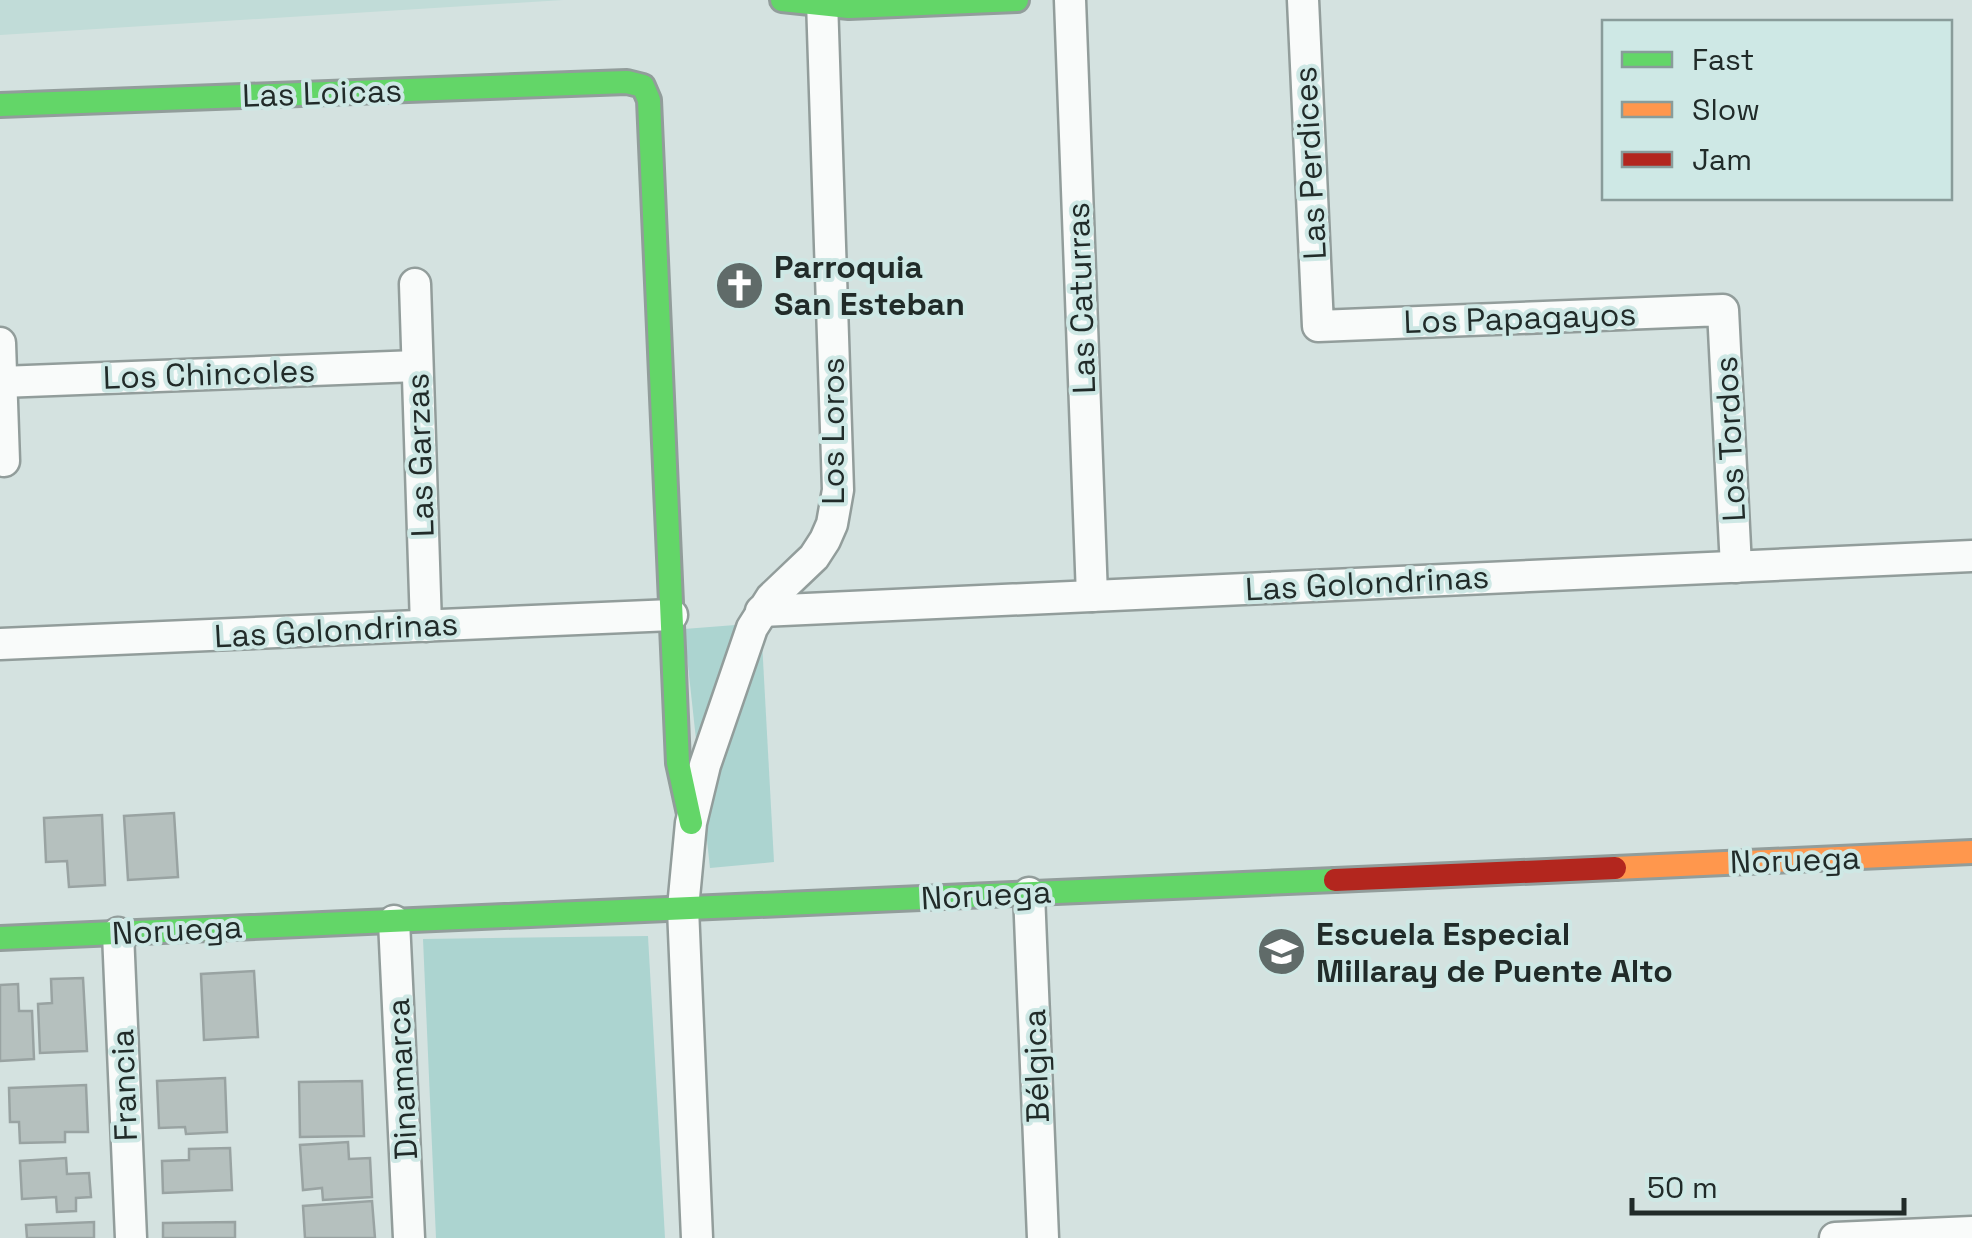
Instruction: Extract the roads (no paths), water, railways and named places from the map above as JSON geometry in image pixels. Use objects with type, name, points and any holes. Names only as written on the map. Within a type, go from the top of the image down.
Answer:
[{"type":"street","points":[[782,0],[1017,0]]},
{"type":"street","name":"Las Caturras","points":[[1070,0],[1092,596]]},
{"type":"street","name":"Las Perdices","points":[[1302,0],[1318,326]]},
{"type":"street","name":"Los Loros","points":[[698,1238],[683,908],[691,823],[705,766],[752,628],[761,611],[814,558],[832,524],[838,490],[822,3]]},
{"type":"street","name":"Las Loicas","points":[[0,105],[627,82],[643,86]]},
{"type":"street","name":"Los Loros","points":[[643,86],[648,100],[678,763],[691,823]]},
{"type":"street","name":"Las Garzas","points":[[415,284],[426,626]]},
{"type":"street","name":"Los Papagayos","points":[[1318,326],[1722,310]]},
{"type":"street","name":"Los Tordos","points":[[1722,310],[1736,567]]},
{"type":"street","points":[[0,343],[4,461]]},
{"type":"street","name":"Los Chincoles","points":[[1,382],[418,366]]},
{"type":"street","name":"Las Golondrinas","points":[[761,611],[1972,556]]},
{"type":"street","name":"Las Golondrinas","points":[[0,644],[672,615]]},
{"type":"street","name":"Noruega","points":[[0,938],[1972,852]]},
{"type":"street","name":"Bélgica","points":[[1029,893],[1042,1238]]},
{"type":"street","name":"Dinamarca","points":[[394,921],[410,1238]]},
{"type":"street","name":"Francia","points":[[118,933],[131,1238]]},
{"type":"street","points":[[1835,1238],[1972,1232]]},
{"type":"place","name":"Parroquia San Esteban","points":[[739,285]]},
{"type":"place","name":"Escuela Especial Millaray de Puente Alto","points":[[1281,952]]}]
